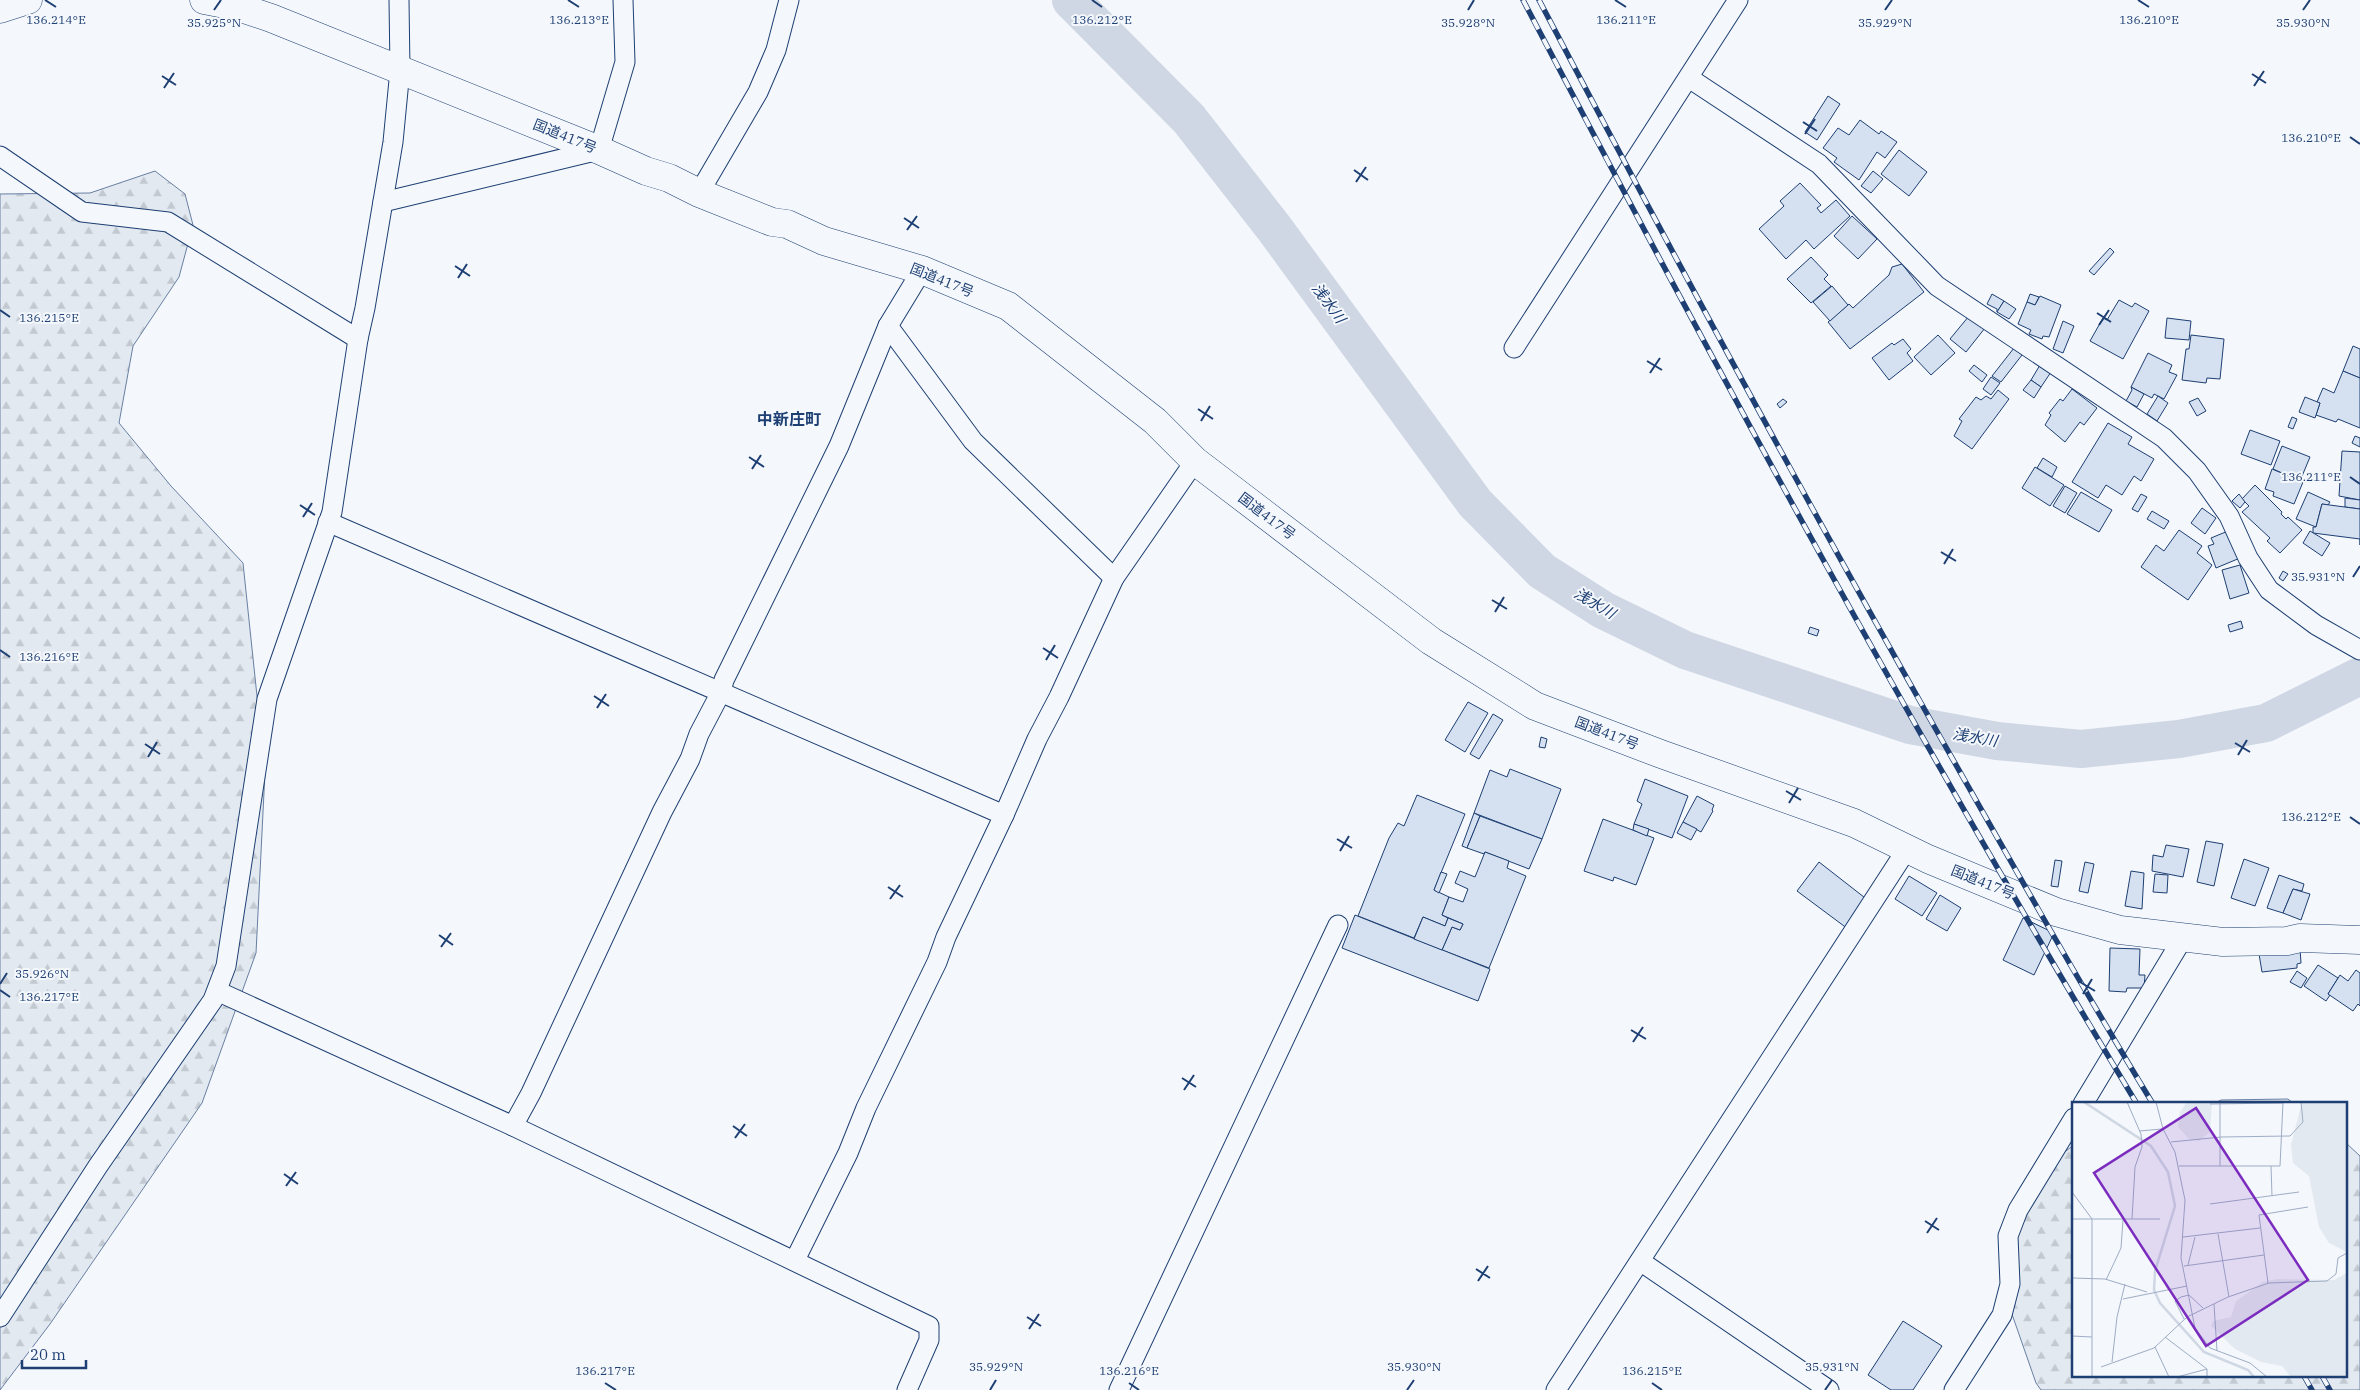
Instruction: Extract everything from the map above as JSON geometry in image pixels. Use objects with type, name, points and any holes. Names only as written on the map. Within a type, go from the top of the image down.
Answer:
[{"type":"highway","points":[[0,9],[28,0]]},
{"type":"highway","name":"国道417号","points":[[204,0],[235,6],[271,18],[599,150],[646,171],[669,178],[699,193],[772,222],[787,224],[824,241],[922,270],[1008,306],[1155,421],[1194,461],[1431,641],[1535,706],[1661,754],[1854,823],[1907,849],[2056,912],[2120,930],[2223,942],[2287,941],[2300,938],[2360,940]]},
{"type":"street","points":[[0,1317],[104,1158],[213,1000],[226,966],[268,699],[332,512],[358,339],[366,308],[393,142],[400,70],[399,0]]},
{"type":"street","points":[[383,202],[599,150],[625,62],[623,0]]},
{"type":"street","points":[[699,193],[758,92],[776,50],[789,0]]},
{"type":"street","points":[[1514,348],[1738,0]]},
{"type":"street","points":[[1689,78],[1819,164],[1938,286],[2164,438],[2197,471],[2229,516],[2248,558],[2268,590],[2316,625],[2360,650]]},
{"type":"street","points":[[0,156],[82,212],[168,222],[358,339]]},
{"type":"street","points":[[513,1126],[531,1093],[662,812],[690,759],[699,734],[721,692],[724,680],[839,446],[888,326],[922,270]]},
{"type":"street","points":[[888,326],[972,442],[1114,578]]},
{"type":"street","points":[[795,1260],[848,1153],[866,1108],[937,962],[946,937],[1004,815],[1036,739],[1059,698],[1114,578],[1194,461]]},
{"type":"street","points":[[328,522],[1004,815]]},
{"type":"street","points":[[1556,1390],[1907,849]]},
{"type":"street","points":[[1119,1390],[1338,925]]},
{"type":"street","points":[[2084,1102],[2183,938]]},
{"type":"street","points":[[217,991],[513,1126],[929,1326],[929,1340],[907,1390]]},
{"type":"street","points":[[1954,1390],[2002,1315],[2010,1284],[2008,1236],[2018,1210],[2072,1121]]},
{"type":"street","points":[[1640,1260],[1829,1390]]},
{"type":"green space","points":[[155,171],[185,194],[193,225],[179,277],[133,346],[119,423],[171,486],[243,563],[265,772],[256,953],[202,1103],[50,1324],[0,1390],[0,194],[90,193]]},
{"type":"green space","points":[[2288,1099],[2292,1102],[2217,1102],[2221,1100]]},
{"type":"green space","points":[[2348,1145],[2360,1156],[2360,1390],[2041,1390],[2036,1383],[2006,1297],[2018,1218],[2055,1159],[2072,1146],[2072,1378],[2348,1378]]},
{"type":"building","points":[[1828,96],[1840,104],[1817,140],[1805,132]]},
{"type":"building","points":[[1860,120],[1879,134],[1881,131],[1897,142],[1885,158],[1877,152],[1859,180],[1834,162],[1837,158],[1823,148],[1838,128],[1849,135]]},
{"type":"building","points":[[1899,150],[1927,172],[1909,196],[1881,174]]},
{"type":"building","points":[[1873,171],[1883,179],[1871,193],[1861,186]]},
{"type":"building","points":[[1800,183],[1821,205],[1817,208],[1821,213],[1836,200],[1850,216],[1814,249],[1806,240],[1786,259],[1759,229],[1784,206],[1780,201]]},
{"type":"building","points":[[1852,216],[1877,239],[1858,259],[1834,236]]},
{"type":"building","points":[[2110,248],[2114,252],[2094,275],[2089,271]]},
{"type":"building","points":[[1811,257],[1828,275],[1824,279],[1831,286],[1811,303],[1787,279]]},
{"type":"building","points":[[1902,264],[1924,292],[1850,349],[1828,322],[1849,304],[1853,308],[1889,275],[1892,267]]},
{"type":"building","points":[[1832,286],[1848,305],[1830,321],[1813,302]]},
{"type":"building","points":[[1992,294],[2004,301],[1997,312],[1997,309],[1987,304]]},
{"type":"building","points":[[2030,294],[2039,297],[2035,305],[2027,302]]},
{"type":"building","points":[[2040,296],[2061,305],[2049,337],[2043,336],[2042,339],[2029,334],[2031,330],[2018,324],[2027,302],[2035,305]]},
{"type":"building","points":[[2119,300],[2132,307],[2135,303],[2149,311],[2123,359],[2090,341],[2103,318],[2107,320]]},
{"type":"building","points":[[2004,301],[2016,309],[2009,319],[1997,312]]},
{"type":"building","points":[[1969,316],[1985,328],[1966,352],[1950,339]]},
{"type":"building","points":[[2167,318],[2191,321],[2189,340],[2165,338]]},
{"type":"building","points":[[2063,321],[2074,326],[2063,353],[2053,349]]},
{"type":"building","points":[[1938,335],[1955,353],[1931,375],[1914,357]]},
{"type":"building","points":[[2191,335],[2224,339],[2220,379],[2207,378],[2206,383],[2182,380],[2186,349],[2189,349]]},
{"type":"building","points":[[1903,339],[1911,349],[1907,353],[1913,361],[1889,380],[1872,358],[1892,343],[1894,345]]},
{"type":"building","points":[[2353,346],[2360,349],[2360,378],[2343,371]]},
{"type":"building","points":[[2014,348],[2022,355],[2001,382],[1992,376]]},
{"type":"building","points":[[2148,353],[2172,365],[2169,372],[2177,375],[2164,399],[2154,394],[2152,398],[2131,387]]},
{"type":"building","points":[[1974,365],[1987,375],[1982,382],[1969,371]]},
{"type":"building","points":[[2040,365],[2051,372],[2041,387],[2031,380]]},
{"type":"building","points":[[2343,371],[2360,378],[2360,428],[2338,419],[2336,422],[2316,415],[2320,403],[2317,402],[2323,388],[2334,393]]},
{"type":"building","points":[[1991,377],[2000,383],[1991,395],[1983,389]]},
{"type":"building","points":[[2031,380],[2041,387],[2034,398],[2023,390]]},
{"type":"building","points":[[2131,387],[2144,394],[2137,407],[2126,401],[2132,390]]},
{"type":"building","points":[[2072,389],[2097,408],[2084,425],[2080,422],[2065,442],[2045,425],[2051,415],[2049,413],[2060,399],[2063,401]]},
{"type":"building","points":[[1998,390],[2009,399],[1972,449],[1954,436],[1962,421],[1959,419],[1976,397],[1981,400],[1986,396],[1991,399]]},
{"type":"building","points":[[2158,396],[2168,403],[2157,421],[2147,414]]},
{"type":"building","points":[[2305,397],[2320,403],[2315,418],[2299,412]]},
{"type":"building","points":[[2198,398],[2206,411],[2197,416],[2189,402]]},
{"type":"building","points":[[1783,399],[1787,402],[1780,408],[1777,404]]},
{"type":"building","points":[[2292,417],[2297,419],[2293,429],[2288,427]]},
{"type":"building","points":[[2108,423],[2132,437],[2128,444],[2154,459],[2141,481],[2134,476],[2122,495],[2106,485],[2098,498],[2072,482]]},
{"type":"building","points":[[2250,430],[2280,441],[2271,465],[2241,454]]},
{"type":"building","points":[[2355,436],[2360,438],[2360,447],[2352,443]]},
{"type":"building","points":[[2282,446],[2310,457],[2300,481],[2273,469]]},
{"type":"building","points":[[2342,451],[2360,452],[2360,500],[2339,496]]},
{"type":"building","points":[[2043,458],[2057,467],[2052,477],[2037,468]]},
{"type":"building","points":[[2035,467],[2064,485],[2050,506],[2022,488]]},
{"type":"building","points":[[2272,469],[2303,482],[2294,504],[2273,496],[2274,492],[2265,489]]},
{"type":"building","points":[[2255,485],[2282,512],[2281,514],[2286,519],[2288,517],[2302,530],[2280,553],[2267,541],[2270,538],[2242,512],[2249,506],[2242,499]]},
{"type":"building","points":[[2065,486],[2077,493],[2065,513],[2053,506]]},
{"type":"building","points":[[2081,492],[2112,510],[2099,532],[2067,514]]},
{"type":"building","points":[[2308,492],[2330,502],[2328,505],[2322,504],[2316,527],[2296,519]]},
{"type":"building","points":[[2141,494],[2147,497],[2138,512],[2132,509]]},
{"type":"building","points":[[2239,494],[2245,502],[2240,508],[2232,501]]},
{"type":"building","points":[[2345,498],[2360,500],[2360,509],[2345,507]]},
{"type":"building","points":[[2322,504],[2360,509],[2360,539],[2313,533],[2313,527],[2316,527]]},
{"type":"building","points":[[2202,508],[2216,518],[2205,534],[2191,523]]},
{"type":"building","points":[[2152,511],[2169,521],[2164,529],[2147,519]]},
{"type":"building","points":[[2179,530],[2202,546],[2197,553],[2212,565],[2188,600],[2141,567],[2156,545],[2164,551]]},
{"type":"building","points":[[2228,531],[2240,558],[2216,568],[2208,546],[2214,544],[2211,538]]},
{"type":"building","points":[[2310,531],[2330,543],[2322,556],[2303,543]]},
{"type":"building","points":[[2240,565],[2249,593],[2230,599],[2222,570]]},
{"type":"building","points":[[2283,571],[2288,574],[2283,581],[2279,578]]},
{"type":"building","points":[[2241,621],[2243,628],[2230,632],[2228,625]]},
{"type":"building","points":[[1810,627],[1819,630],[1817,636],[1808,633]]},
{"type":"building","points":[[1468,702],[1488,713],[1465,752],[1445,740]]},
{"type":"building","points":[[1493,714],[1503,720],[1479,759],[1470,754]]},
{"type":"building","points":[[1541,737],[1547,739],[1545,748],[1539,747]]},
{"type":"building","points":[[1510,769],[1561,789],[1542,839],[1474,813],[1490,770],[1507,777]]},
{"type":"building","points":[[1645,779],[1688,796],[1672,838],[1634,824],[1642,804],[1637,801]]},
{"type":"building","points":[[1417,795],[1465,814],[1434,890],[1449,897],[1442,915],[1448,918],[1445,926],[1423,917],[1414,938],[1358,916],[1389,838],[1398,823],[1404,826]]},
{"type":"building","points":[[1697,796],[1714,805],[1713,811],[1701,832],[1683,822]]},
{"type":"building","points":[[1474,813],[1480,816],[1467,848],[1462,846]]},
{"type":"building","points":[[1480,816],[1542,839],[1529,869],[1485,852],[1484,854],[1467,848]]},
{"type":"building","points":[[1603,819],[1654,838],[1636,885],[1614,877],[1613,881],[1584,871]]},
{"type":"building","points":[[1683,822],[1697,829],[1691,840],[1677,833]]},
{"type":"building","points":[[1634,824],[1649,829],[1647,836],[1633,830]]},
{"type":"building","points":[[2206,841],[2223,844],[2214,886],[2197,882]]},
{"type":"building","points":[[2166,845],[2189,849],[2183,877],[2152,871],[2153,855],[2163,857]]},
{"type":"building","points":[[1485,852],[1509,861],[1507,868],[1526,876],[1489,968],[1442,950],[1452,927],[1460,930],[1463,924],[1442,915],[1449,897],[1463,902],[1468,889],[1455,883],[1460,871],[1475,877]]},
{"type":"building","points":[[2244,859],[2269,868],[2255,906],[2231,898]]},
{"type":"building","points":[[2055,860],[2062,861],[2058,887],[2051,886]]},
{"type":"building","points":[[1819,862],[1869,901],[1848,929],[1797,891]]},
{"type":"building","points":[[2085,862],[2094,864],[2088,893],[2079,891]]},
{"type":"building","points":[[2131,871],[2144,873],[2142,909],[2125,906]]},
{"type":"building","points":[[1441,872],[1447,874],[1439,893],[1434,890]]},
{"type":"building","points":[[2155,874],[2168,875],[2167,893],[2153,892]]},
{"type":"building","points":[[2279,875],[2304,884],[2302,891],[2293,889],[2283,913],[2267,908]]},
{"type":"building","points":[[1909,876],[1937,893],[1922,916],[1895,899]]},
{"type":"building","points":[[2293,889],[2310,894],[2301,920],[2283,913]]},
{"type":"building","points":[[1940,895],[1961,908],[1947,931],[1926,919]]},
{"type":"building","points":[[1355,915],[1490,969],[1478,1001],[1342,948]]},
{"type":"building","points":[[1423,917],[1445,926],[1448,918],[1463,924],[1460,930],[1452,927],[1442,950],[1414,939]]},
{"type":"building","points":[[2023,918],[2054,933],[2034,975],[2003,960]]},
{"type":"building","points":[[2110,948],[2140,949],[2139,975],[2145,975],[2144,988],[2127,988],[2126,992],[2109,991]]},
{"type":"building","points":[[2300,949],[2301,963],[2297,964],[2297,968],[2262,972],[2259,954]]},
{"type":"building","points":[[2318,965],[2338,978],[2326,1001],[2304,986]]},
{"type":"building","points":[[2356,970],[2360,973],[2360,1006],[2358,1004],[2353,1011],[2328,994],[2340,975],[2348,981]]},
{"type":"building","points":[[2297,971],[2307,978],[2301,988],[2290,982]]},
{"type":"building","points":[[1903,1321],[1942,1346],[1913,1390],[1891,1390],[1868,1375]]},
{"type":"waterway","name":"浅水川","points":[[1071,0],[1189,119],[1274,228],[1475,503],[1542,571],[1603,610],[1685,650],[1910,725],[1997,741],[2081,749],[2179,739],[2266,723],[2360,676]]},
{"type":"railway","points":[[1523,0],[1596,140],[1821,556],[1977,832],[2136,1102]]},
{"type":"railway","points":[[1539,0],[1683,271],[1830,541],[2012,864],[2152,1102]]},
{"type":"railway","points":[[2305,1378],[2312,1390]]},
{"type":"railway","points":[[2323,1378],[2330,1390]]},
{"type":"district","name":"中新庄町","points":[[789,419]]}]
